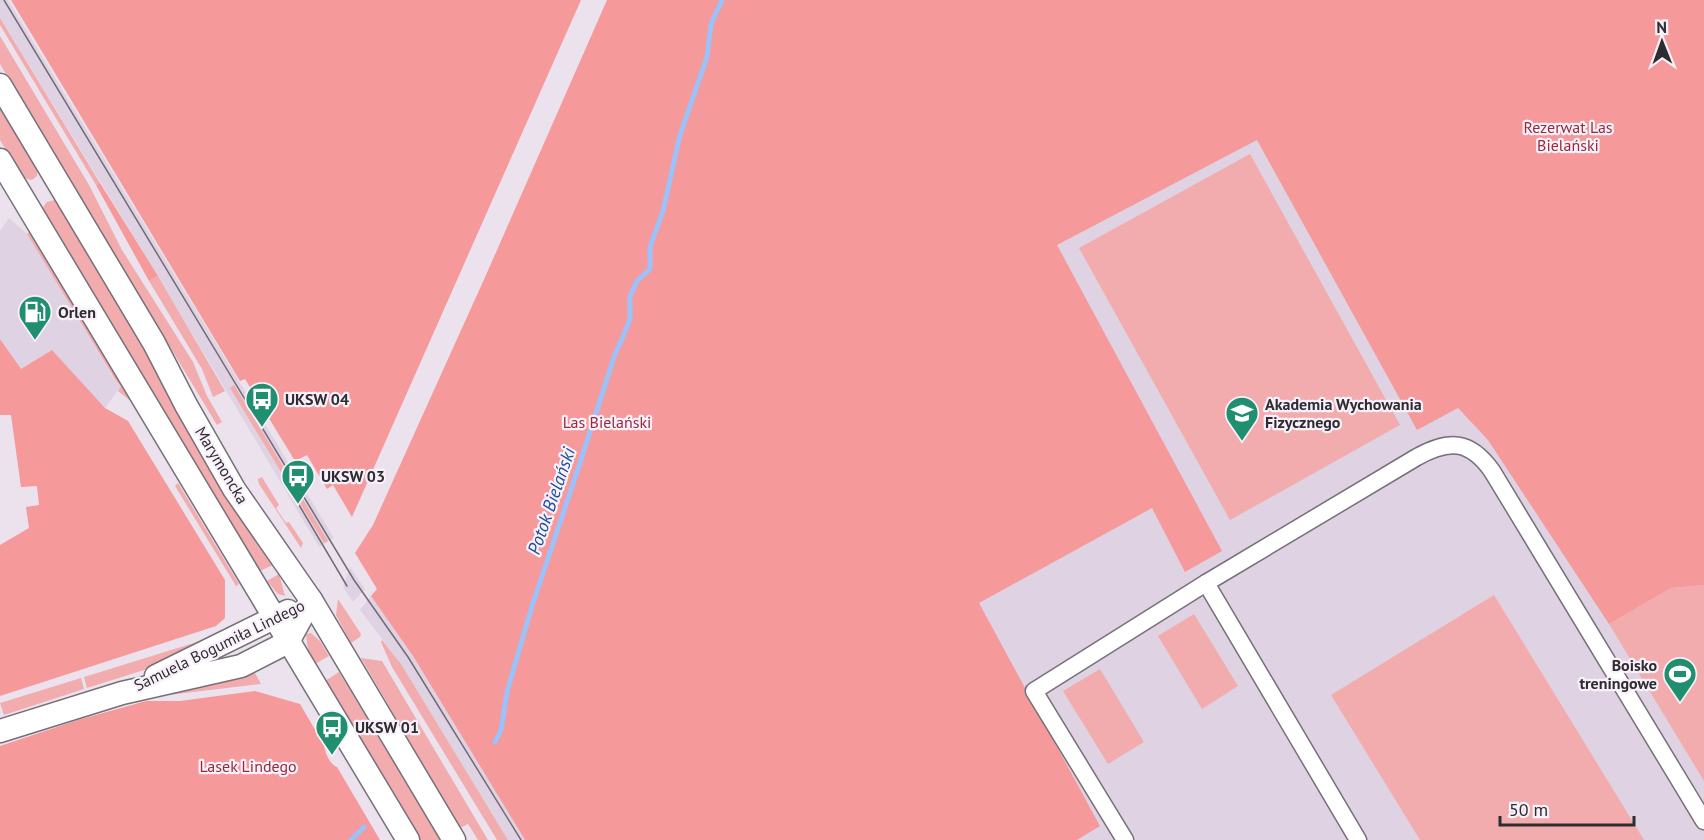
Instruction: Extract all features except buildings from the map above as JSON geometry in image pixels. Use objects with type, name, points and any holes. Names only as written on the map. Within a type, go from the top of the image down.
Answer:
[{"type":"main road","name":"Marymoncka","points":[[0,85],[154,343],[234,489],[310,600],[454,840]]},
{"type":"main road","name":"Marymoncka","points":[[0,160],[408,840]]},
{"type":"main road","points":[[23,199],[57,180]]},
{"type":"main road","name":"Samuela Bogumiła Lindego","points":[[122,693],[310,600]]},
{"type":"main road","name":"Samuela Bogumiła Lindego","points":[[0,731],[122,693],[242,666],[288,642],[310,600]]},
{"type":"street","points":[[1124,840],[1034,691],[1206,583],[1430,450],[1446,445],[1469,447],[1482,457],[1704,821]]},
{"type":"street","points":[[1206,583],[1358,840]]},
{"type":"shaded area","points":[[0,0],[8,0],[334,538],[319,547],[158,276],[0,18]]},
{"type":"shaded area","name":"Akademia Wychowania Fizycznego","points":[[1067,0],[1704,399],[1704,840],[588,840]]},
{"type":"shaded area","points":[[0,18],[100,183],[96,185],[0,25]]},
{"type":"shaded area","points":[[0,36],[89,185],[122,250],[193,362],[207,396],[222,422],[217,425],[0,64]]},
{"type":"shaded area","points":[[0,103],[38,167],[37,176],[32,180],[23,178],[0,140]]},
{"type":"shaded area","points":[[1250,154],[1400,425],[1230,520],[1079,248]]},
{"type":"shaded area","points":[[55,200],[59,203],[149,355],[229,498],[273,565],[260,571],[44,213],[43,207],[47,202]]},
{"type":"shaded area","points":[[9,218],[27,234],[115,381],[121,386],[105,408],[52,350],[21,370],[0,339],[0,231]]},
{"type":"shaded area","points":[[29,232],[132,402],[118,391],[121,386],[27,234]]},
{"type":"shaded area","points":[[158,276],[225,391],[213,397],[202,369],[149,281]]},
{"type":"shaded area","points":[[234,385],[328,541],[324,543],[230,388]]},
{"type":"shaded area","points":[[262,477],[279,505],[276,508],[303,543],[301,548],[259,484],[258,479]]},
{"type":"shaded area","points":[[178,483],[239,584],[236,586],[175,486]]},
{"type":"shaded area","points":[[350,567],[365,589],[353,602],[343,587]]},
{"type":"shaded area","points":[[279,574],[285,596],[278,594],[267,581]]},
{"type":"shaded area","name":"Boisko treningowe","points":[[1704,585],[1704,781],[1609,624],[1671,588]]},
{"type":"shaded area","points":[[1494,595],[1644,840],[1420,840],[1331,695]]},
{"type":"shaded area","points":[[371,596],[413,656],[525,840],[508,840],[401,664],[360,610]]},
{"type":"shaded area","points":[[338,599],[361,634],[351,643],[336,615]]},
{"type":"shaded area","points":[[1194,614],[1238,686],[1202,709],[1158,636]]},
{"type":"shaded area","points":[[311,633],[320,641],[329,656],[315,664],[308,650],[306,634]]},
{"type":"shaded area","points":[[210,638],[144,670],[87,688],[84,677]]},
{"type":"shaded area","points":[[382,640],[401,664],[508,840],[497,840],[392,667]]},
{"type":"shaded area","points":[[361,658],[382,661],[488,840],[478,840],[468,824],[460,828]]},
{"type":"shaded area","points":[[1100,669],[1144,742],[1108,764],[1063,691]]},
{"type":"shaded area","points":[[339,672],[442,840],[420,840],[325,681]]},
{"type":"shaded area","points":[[255,673],[261,684],[168,695]]},
{"type":"shaded area","points":[[81,678],[84,689],[4,715],[0,703]]},
{"type":"green space","points":[[11,0],[581,0],[352,517],[333,485],[327,489],[307,455],[295,461],[245,379],[240,381]]},
{"type":"green space","points":[[607,0],[1704,0],[1704,585],[1671,588],[1609,624],[1488,440],[1458,408],[1417,430],[1257,140],[1057,245],[1222,551],[1185,572],[1152,508],[979,603],[1100,826],[1077,840],[525,840],[413,656],[371,596],[377,589],[355,553],[373,525]]},
{"type":"green space","points":[[100,183],[158,276],[149,281],[96,185]]},
{"type":"green space","points":[[0,339],[21,369],[52,350],[105,408],[128,421],[225,580],[225,618],[216,626],[0,696],[0,545],[29,528],[26,507],[39,505],[37,486],[21,487],[11,415],[0,415]]},
{"type":"green space","name":"Lasek Lindego","points":[[255,691],[300,704],[324,745],[330,761],[337,767],[380,840],[0,840],[0,746],[78,720],[146,701],[180,701]]},
{"type":"waterway","name":"Potok Bielański","points":[[495,742],[501,730],[507,692],[532,606],[615,354],[630,319],[630,296],[637,281],[650,269],[650,247],[663,211],[680,135],[707,57],[711,24],[722,0]]},
{"type":"waterway","name":"Potok Bielański","points":[[351,840],[364,827]]},
{"type":"tram line","points":[[4,0],[354,580],[408,657],[521,840]]},
{"type":"tram line","points":[[289,488],[347,586]]},
{"type":"place","name":"Orlen","points":[[35,341]]},
{"type":"place","name":"UKSW 04","points":[[262,428]]},
{"type":"place","name":"Akademia Wychowania Fizycznego","points":[[1242,442]]},
{"type":"place","name":"UKSW 03","points":[[298,505]]},
{"type":"place","name":"Boisko treningowe","points":[[1680,703]]},
{"type":"place","name":"UKSW 01","points":[[332,756]]},
{"type":"park label","name":"Rezerwat Las Bielański","points":[[1568,136]]},
{"type":"park label","name":"Las Bielański","points":[[607,422]]}]
